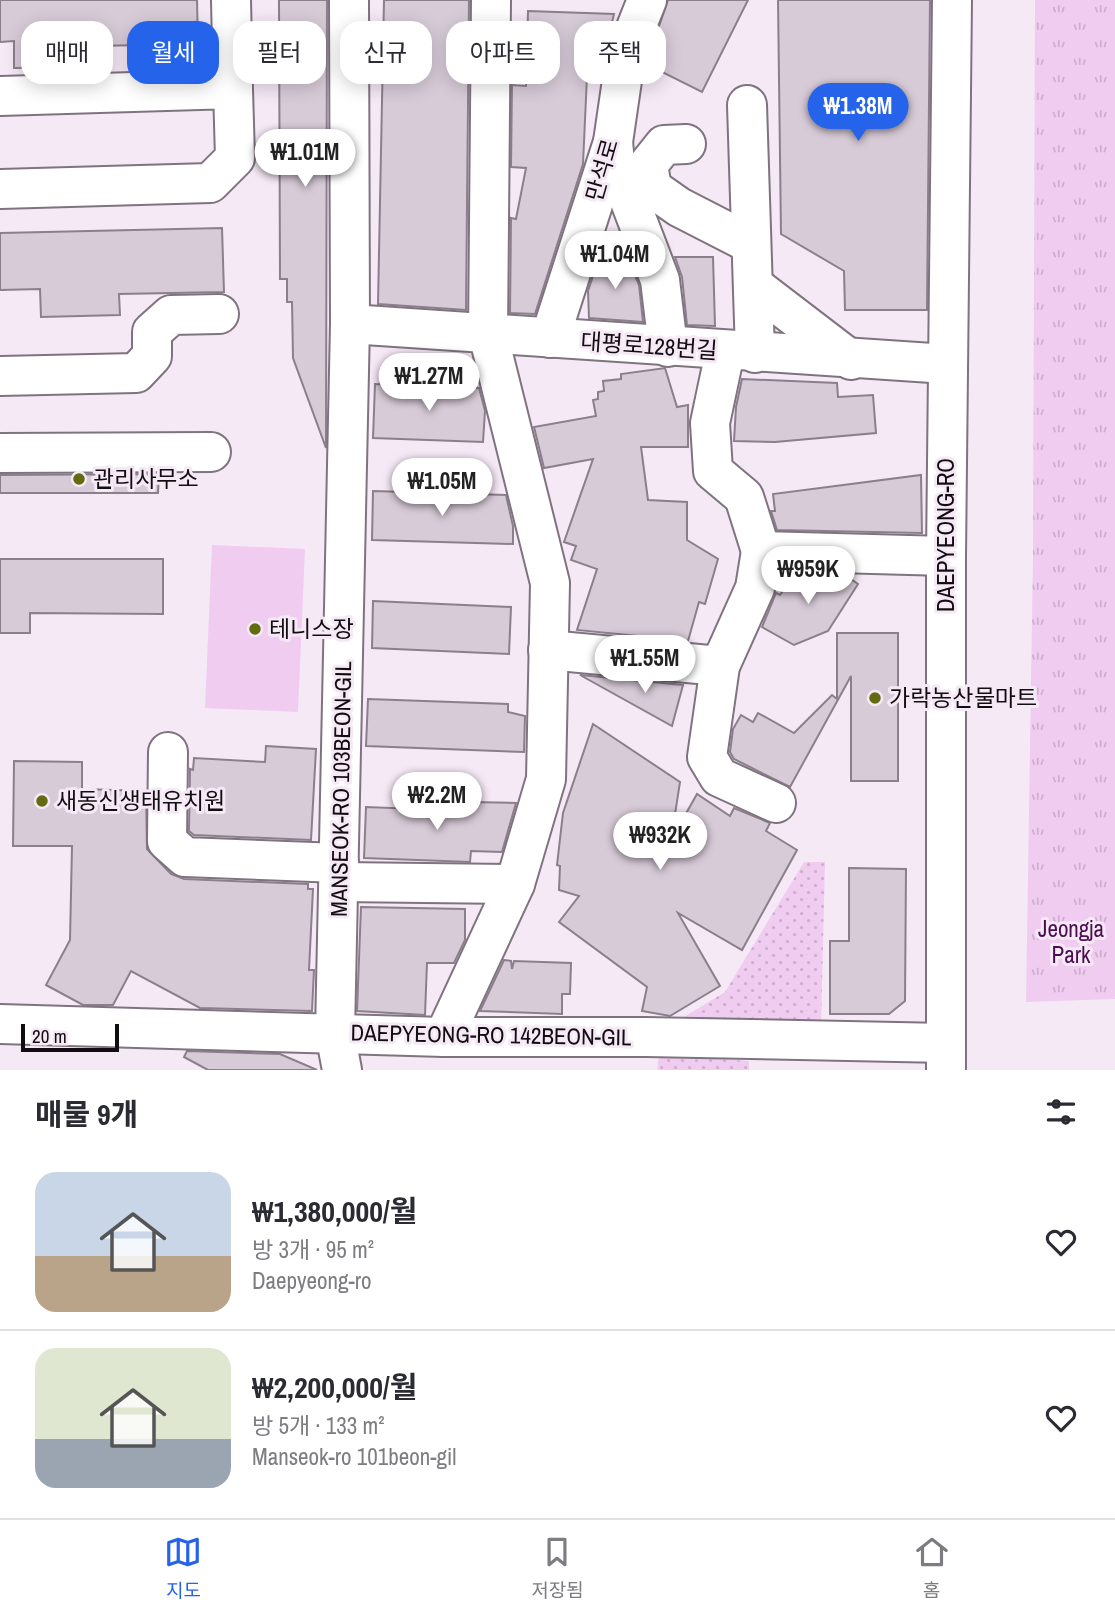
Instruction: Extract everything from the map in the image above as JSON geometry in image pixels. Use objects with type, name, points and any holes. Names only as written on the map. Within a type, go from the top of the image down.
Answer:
[{"type":"street","points":[[0,189],[209,183],[235,158],[231,0]]},
{"type":"street","name":"MANSEOK-RO 103BEON-GIL","points":[[335,1033],[350,324],[349,0]]},
{"type":"street","points":[[444,1037],[515,884],[546,779],[550,583],[488,334],[491,0]]},
{"type":"street","name":"만석로","points":[[550,338],[612,142],[626,53],[647,0]]},
{"type":"street","name":"DAEPYEONG-RO","points":[[946,1056],[947,364],[953,0]]},
{"type":"street","points":[[0,96],[233,89]]},
{"type":"street","points":[[747,105],[753,285],[740,352],[710,423],[713,471],[744,497],[761,551],[755,588],[720,666],[707,757],[719,777],[776,803]]},
{"type":"street","points":[[612,142],[615,162],[660,279],[668,347]]},
{"type":"street","points":[[686,144],[664,145],[648,165],[652,188],[679,207],[751,244]]},
{"type":"street","points":[[753,285],[851,360]]},
{"type":"street","points":[[0,376],[136,373],[152,356],[152,332],[171,315],[219,314]]},
{"type":"street","name":"대평로128번길","points":[[350,324],[851,360],[947,364]]},
{"type":"street","points":[[0,453],[211,452]]},
{"type":"street","points":[[761,551],[946,556]]},
{"type":"street","points":[[548,650],[720,666]]},
{"type":"street","points":[[168,752],[167,841],[186,857],[339,872],[515,884]]},
{"type":"street","name":"DAEPYEONG-RO 142BEON-GIL","points":[[0,1024],[444,1037],[646,1053],[946,1056]]},
{"type":"street","name":"DAEPYEONG-RO 142BEON-GIL","points":[[335,1033],[342,1070]]},
{"type":"green space","name":"Jeongja Park","points":[[1035,0],[1115,0],[1115,999],[1026,1002],[1033,555]]},
{"type":"green space","name":"테니스장","points":[[212,545],[305,549],[298,712],[205,708]]},
{"type":"green space","points":[[804,862],[825,862],[821,1027],[674,1023],[725,992]]},
{"type":"green space","points":[[659,1055],[749,1061],[749,1070],[657,1070]]},
{"type":"building","points":[[0,0],[197,0],[197,21],[127,21],[127,45],[113,46],[113,21],[21,21],[21,68],[14,68],[14,41],[0,42]]},
{"type":"building","points":[[279,0],[327,0],[326,448],[293,358],[292,302],[287,302],[287,279],[280,279],[279,84],[326,84],[326,21],[279,21]]},
{"type":"building","points":[[384,0],[469,0],[469,21],[446,21],[446,84],[468,84],[466,310],[378,304],[382,84],[432,84],[432,21],[384,21]]},
{"type":"building","points":[[668,0],[748,0],[702,92],[666,74],[666,21],[661,21]]},
{"type":"building","points":[[778,0],[930,0],[927,310],[845,310],[844,271],[781,234]]},
{"type":"building","points":[[528,11],[614,14],[612,21],[574,21],[574,84],[587,84],[583,164],[535,314],[510,313],[511,218],[516,219],[526,168],[511,167],[512,85],[560,84],[560,21],[528,21]]},
{"type":"building","points":[[222,228],[224,292],[119,294],[120,315],[41,317],[40,289],[0,290],[0,233]]},
{"type":"building","points":[[627,256],[639,285],[643,322],[589,318],[588,291],[599,258]]},
{"type":"building","points":[[675,257],[713,257],[715,326],[687,325],[682,277]]},
{"type":"building","points":[[665,368],[677,407],[688,405],[688,447],[641,447],[648,500],[687,502],[687,540],[718,559],[705,604],[699,602],[688,641],[577,630],[597,569],[571,560],[576,546],[564,542],[593,459],[544,468],[534,427],[596,416],[593,400],[598,399],[598,392],[604,391],[603,381],[621,379],[621,374]]},
{"type":"building","points":[[742,379],[837,383],[838,397],[873,395],[876,433],[775,442],[734,441],[736,407]]},
{"type":"building","points":[[375,384],[479,388],[485,411],[483,442],[373,438]]},
{"type":"building","name":"관리사무소","points":[[159,474],[158,493],[0,493],[0,475]]},
{"type":"building","points":[[921,475],[922,533],[777,530],[771,511],[775,511],[773,494]]},
{"type":"building","points":[[373,491],[506,495],[513,526],[513,544],[372,540]]},
{"type":"building","points":[[0,559],[163,559],[163,614],[30,613],[30,633],[0,633]]},
{"type":"building","points":[[794,574],[845,575],[858,584],[828,631],[794,645],[762,627],[776,593],[780,595]]},
{"type":"building","points":[[373,601],[511,607],[509,654],[372,648]]},
{"type":"building","points":[[837,633],[898,633],[898,781],[851,781],[851,676],[790,787],[734,759],[730,752],[733,729],[741,715],[753,722],[758,713],[794,733],[832,695],[837,699]]},
{"type":"building","points":[[580,675],[683,685],[672,726]]},
{"type":"building","points":[[368,699],[508,704],[508,712],[525,716],[524,752],[366,746]]},
{"type":"building","points":[[593,724],[680,782],[671,840],[697,794],[730,816],[734,808],[770,823],[766,831],[797,850],[742,950],[678,913],[720,986],[670,1016],[642,1011],[647,987],[559,922],[579,896],[559,890],[560,866],[557,865],[563,813]]},
{"type":"building","points":[[266,746],[316,749],[311,840],[194,835],[189,831],[190,769],[193,770],[194,758],[265,762]]},
{"type":"building","points":[[14,761],[82,762],[82,789],[146,791],[147,849],[171,874],[184,879],[308,884],[308,889],[313,889],[309,970],[314,970],[312,1011],[200,1008],[131,971],[113,1005],[83,1005],[46,985],[70,940],[72,846],[13,846]]},
{"type":"building","points":[[471,802],[516,803],[502,852],[471,851],[470,862],[364,858],[366,807],[471,811]]},
{"type":"building","points":[[849,868],[906,869],[905,1001],[889,1014],[830,1014],[830,941],[849,941]]},
{"type":"building","points":[[361,907],[465,909],[465,940],[454,963],[427,963],[425,1015],[357,1011]]},
{"type":"building","points":[[504,960],[511,961],[512,969],[514,961],[571,963],[570,994],[562,994],[562,1014],[480,1011]]},
{"type":"building","points":[[187,1051],[280,1054],[317,1070],[208,1070],[184,1057]]},
{"type":"place","name":"관리사무소","points":[[79,479]]},
{"type":"place","name":"테니스장","points":[[255,629]]},
{"type":"place","name":"가락농산물마트","points":[[875,698]]},
{"type":"place","name":"새동신생태유치원","points":[[42,801]]}]
